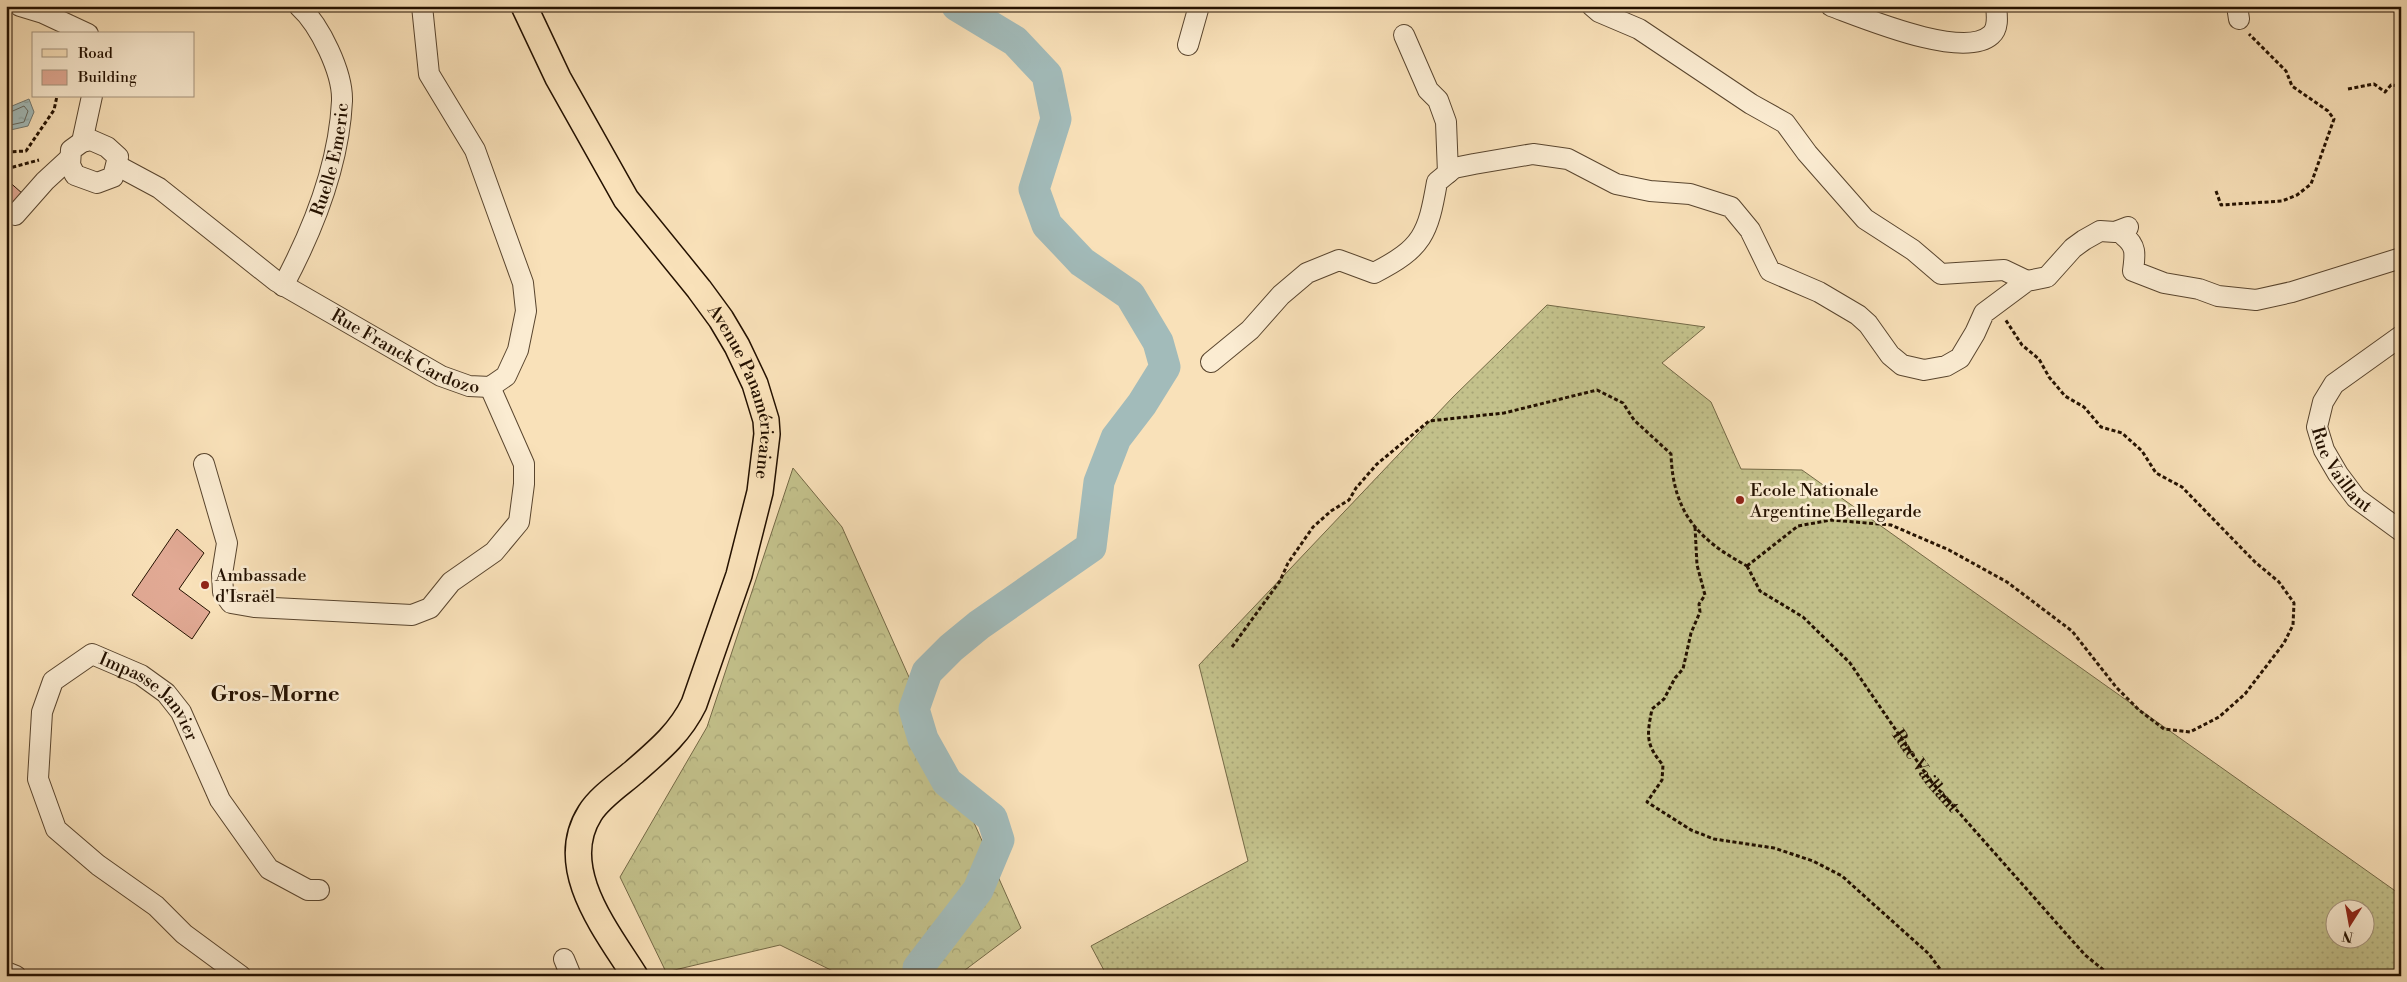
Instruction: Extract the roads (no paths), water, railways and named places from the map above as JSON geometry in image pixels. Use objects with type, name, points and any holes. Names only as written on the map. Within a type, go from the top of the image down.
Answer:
[{"type":"main road","name":"Avenue Panaméricaine","points":[[524,6],[558,78],[626,199],[722,319],[737,346],[761,401],[766,420],[767,434],[760,492],[739,575],[694,704],[685,722],[670,741],[590,812],[582,828],[579,868],[586,890],[601,921],[635,976]]},
{"type":"street","points":[[20,6],[43,13],[84,32]]},
{"type":"street","name":"Ruelle Emeric","points":[[280,283],[308,232],[333,164],[342,100],[331,53],[310,16],[299,6]]},
{"type":"street","name":"Rue Franck Cardozo","points":[[118,166],[159,188],[280,283],[441,376],[469,386],[490,387],[506,376],[518,350],[526,311],[524,282],[475,150],[429,74],[422,6]]},
{"type":"street","points":[[1188,45],[1199,6]]},
{"type":"street","points":[[1592,6],[1599,12],[1639,29],[1751,104],[1785,123],[1829,180],[1864,219],[1913,250],[1941,274],[2004,270],[2028,281]]},
{"type":"street","points":[[1831,6],[1929,39],[1973,44],[1992,35],[1998,23],[1996,6]]},
{"type":"street","points":[[1404,35],[1428,90],[1438,100],[1446,122],[1448,173]]},
{"type":"street","points":[[82,142],[92,98]]},
{"type":"street","points":[[91,140],[107,147],[118,157],[118,166],[113,177],[97,183],[75,175],[70,158],[71,150],[82,142],[91,140]]},
{"type":"street","points":[[1211,362],[1250,330],[1275,301],[1306,273],[1339,260],[1374,273],[1396,262],[1415,246],[1420,238],[1430,220],[1437,182],[1454,168],[1533,154],[1568,159],[1616,184],[1650,192],[1690,194],[1731,206],[1750,230],[1770,271],[1819,292],[1858,315],[1896,360],[1902,365],[1924,370],[1946,366],[1960,358],[1984,313],[2028,281],[2046,276],[2073,248],[2100,231],[2115,232],[2128,226],[2124,236],[2132,242],[2136,250],[2133,271],[2164,283],[2199,289],[2218,296],[2256,300],[2292,292],[2401,258]]},
{"type":"street","points":[[15,215],[45,180],[70,158]]},
{"type":"street","name":"Rue Vaillant","points":[[2401,336],[2334,384],[2323,402],[2317,427],[2324,450],[2338,474],[2356,498],[2401,531]]},
{"type":"street","points":[[204,464],[226,543],[222,574],[223,592],[231,603],[254,607],[412,615],[430,608],[451,582],[494,552],[519,522],[524,464],[490,387]]},
{"type":"street","name":"Impasse Janvier","points":[[241,976],[184,934],[156,906],[98,865],[56,828],[38,779],[42,712],[53,681],[92,654],[141,675],[166,694],[181,712],[220,800],[269,869],[308,890],[319,890]]},
{"type":"street","points":[[6,972],[16,976]]},
{"type":"water","points":[[29,99],[34,112],[28,126],[6,131],[6,111],[12,106]]},
{"type":"waterway","points":[[920,976],[918,968],[978,890],[999,840],[992,818],[947,782],[923,739],[914,709],[927,672],[951,648],[979,625],[1091,547],[1099,482],[1116,438],[1142,404],[1165,367],[1158,342],[1130,295],[1082,262],[1047,225],[1034,189],[1056,119],[1047,75],[1015,41],[957,6]]},
{"type":"place","name":"Ecole Nationale Argentine Bellegarde","points":[[1740,500]]},
{"type":"place","name":"Ambassade d'Israël","points":[[205,585]]},
{"type":"district","name":"Gros-Morne","points":[[275,694]]}]
